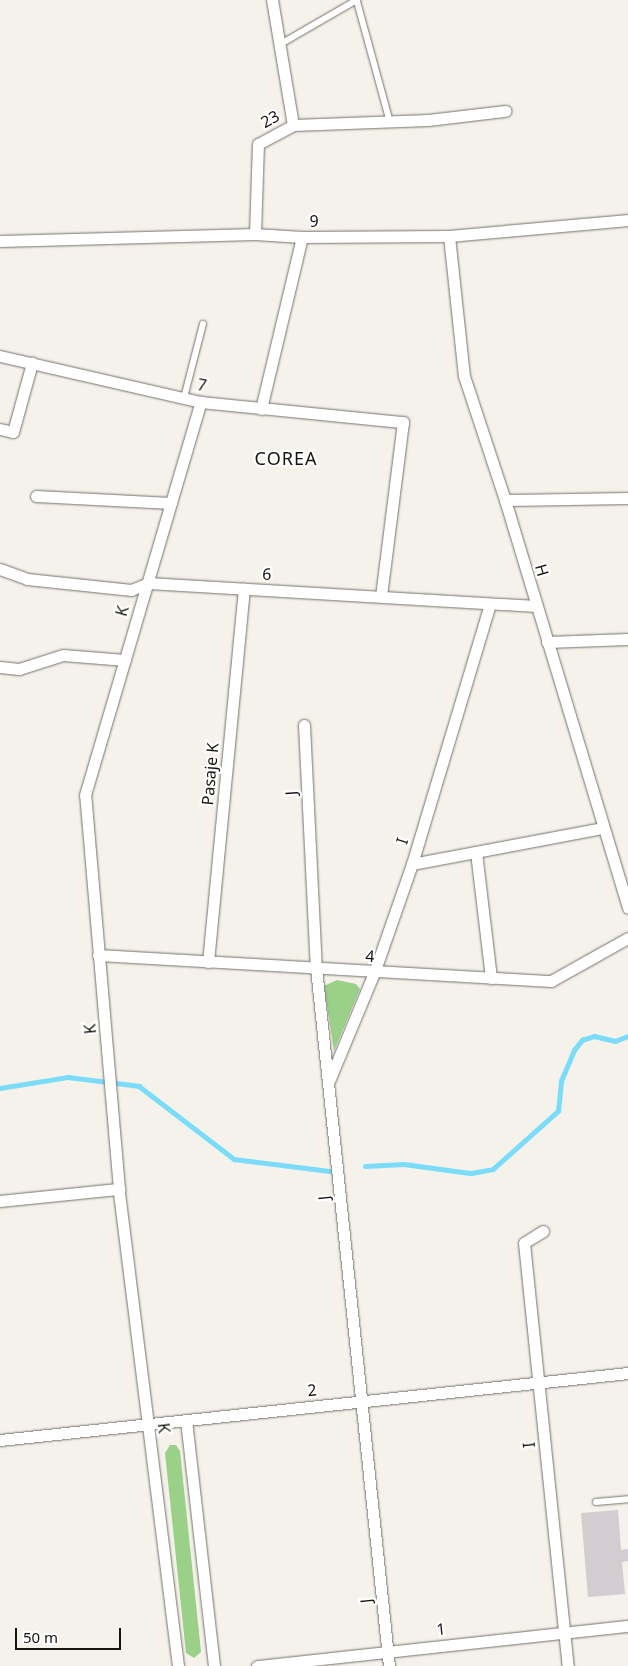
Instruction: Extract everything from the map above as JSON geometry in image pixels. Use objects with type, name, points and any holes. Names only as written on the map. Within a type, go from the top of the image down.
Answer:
[{"type":"street","name":"23","points":[[255,234],[258,144],[293,125],[281,44],[272,0]]},
{"type":"street","points":[[293,125],[390,122],[505,111]]},
{"type":"street","name":"9","points":[[0,241],[255,234],[302,237],[449,236],[628,220]]},
{"type":"street","name":"H","points":[[449,236],[464,376],[505,500],[602,828],[628,908]]},
{"type":"street","points":[[261,409],[302,237]]},
{"type":"street","name":"7","points":[[0,356],[201,402],[403,422],[381,597]]},
{"type":"street","points":[[0,429],[13,432],[32,363]]},
{"type":"street","name":"K","points":[[178,1666],[119,1189],[109,1059],[84,795],[201,402]]},
{"type":"street","points":[[36,496],[171,503]]},
{"type":"street","points":[[505,500],[628,498]]},
{"type":"street","name":"6","points":[[0,569],[27,579],[131,590],[148,583],[536,606]]},
{"type":"street","name":"Pasaje K","points":[[208,962],[244,589]]},
{"type":"street","name":"I","points":[[328,1082],[374,973],[412,864],[490,604]]},
{"type":"street","points":[[547,642],[628,639]]},
{"type":"street","points":[[0,668],[19,669],[63,655],[125,660]]},
{"type":"street","name":"J","points":[[304,725],[316,968],[390,1666]]},
{"type":"street","points":[[412,864],[602,828]]},
{"type":"street","points":[[476,852],[491,978]]},
{"type":"street","name":"4","points":[[98,955],[374,973],[551,981],[628,938]]},
{"type":"street","points":[[0,1201],[119,1189]]},
{"type":"street","name":"I","points":[[543,1231],[524,1243],[568,1666]]},
{"type":"street","name":"2","points":[[0,1440],[147,1423],[539,1385],[628,1374]]},
{"type":"street","name":"K","points":[[186,1420],[214,1666]]},
{"type":"street","name":"1","points":[[257,1666],[628,1626]]},
{"type":"lane","points":[[281,44],[357,0],[390,122]]},
{"type":"lane","points":[[184,398],[203,324]]},
{"type":"lane","points":[[596,1502],[628,1499]]},
{"type":"green space","points":[[337,980],[356,984],[360,989],[334,1051],[324,986]]},
{"type":"green space","points":[[170,1445],[176,1445],[180,1451],[201,1652],[194,1658],[186,1653],[165,1453]]},
{"type":"building","points":[[618,1510],[621,1550],[628,1549],[628,1561],[622,1562],[625,1594],[588,1597],[581,1513]]},
{"type":"waterway","points":[[365,1166],[404,1164],[471,1173],[493,1169],[558,1111],[561,1081],[574,1050],[582,1040],[594,1036],[615,1041],[628,1036]]},
{"type":"waterway","points":[[0,1088],[68,1077],[139,1086],[234,1159],[329,1171]]},
{"type":"district","name":"COREA","points":[[286,458]]}]
